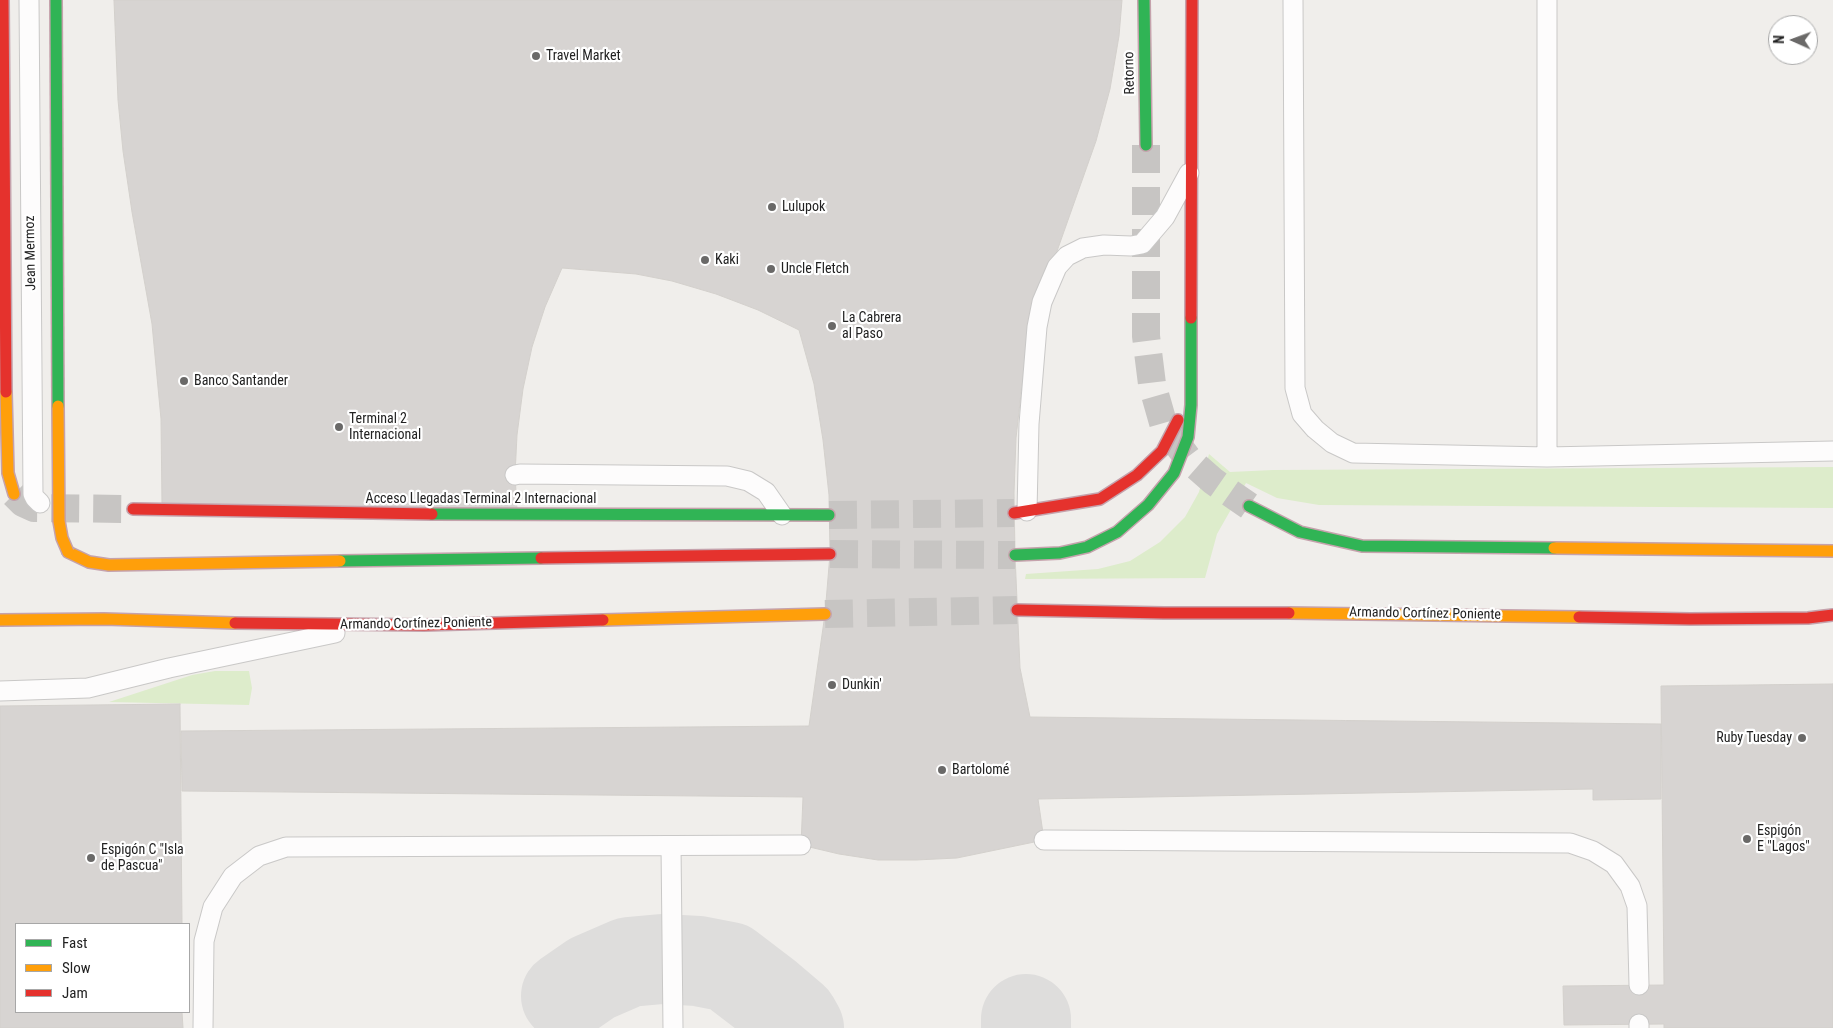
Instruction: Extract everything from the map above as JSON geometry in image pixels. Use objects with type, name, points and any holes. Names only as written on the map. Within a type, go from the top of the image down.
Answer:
[{"type":"highway","points":[[3,0],[6,437],[8,473],[14,494]]},
{"type":"highway","points":[[56,0],[59,521],[62,538],[68,552],[89,562],[109,565],[830,554]]},
{"type":"highway","name":"Retorno","points":[[1144,0],[1146,145]]},
{"type":"highway","points":[[1015,555],[1060,553],[1087,547],[1117,532],[1148,505],[1174,473],[1188,437],[1191,405],[1192,0]]},
{"type":"highway","points":[[1021,512],[1100,499],[1137,475],[1162,451],[1179,418],[1191,378]]},
{"type":"highway","points":[[1249,506],[1300,532],[1362,546],[1833,551]]},
{"type":"highway","name":"Acceso Llegadas Terminal 2 Internacional","points":[[133,509],[830,515]]},
{"type":"highway","name":"Armando Cortínez Poniente","points":[[1017,610],[1164,613],[1376,613],[1690,619],[1808,618],[1833,614]]},
{"type":"highway","name":"Armando Cortínez Poniente","points":[[3,621],[104,619],[375,625],[825,614]]},
{"type":"lane","name":"Jean Mermoz","points":[[8,473],[37,500],[33,494],[29,0]]},
{"type":"lane","points":[[1293,0],[1295,388],[1302,414],[1315,429],[1332,442],[1353,453],[1547,457],[1833,452]]},
{"type":"lane","points":[[1547,0],[1547,457]]},
{"type":"lane","points":[[1021,512],[1037,327],[1042,302],[1057,266],[1067,256],[1082,248],[1104,245],[1131,246],[1142,244],[1165,216],[1191,167]]},
{"type":"lane","points":[[515,475],[727,476],[748,480],[766,492],[782,515]]},
{"type":"lane","points":[[0,691],[88,688],[169,668],[375,625]]},
{"type":"lane","points":[[1044,840],[1570,843],[1592,851],[1614,864],[1630,886],[1637,906],[1639,985]]},
{"type":"lane","points":[[203,1028],[204,941],[213,907],[233,876],[259,856],[286,847],[801,845]]},
{"type":"lane","points":[[672,846],[673,1028]]},
{"type":"green space","points":[[1209,454],[1230,472],[1273,470],[1833,467],[1833,508],[1319,505],[1277,498],[1246,483],[1217,534],[1205,578],[1025,579],[1026,574],[1098,569],[1130,561],[1160,542],[1185,517],[1199,492]]},
{"type":"green space","points":[[215,671],[249,671],[252,688],[249,705],[109,702],[192,675]]},
{"type":"building","name":"Terminal 2 Internacional","points":[[114,0],[1122,0],[1119,36],[1110,89],[1096,141],[1045,285],[1022,385],[1016,438],[1014,493],[1015,555],[1020,668],[1030,717],[1661,724],[1661,799],[1593,800],[1593,789],[1038,799],[1044,840],[957,858],[878,860],[839,854],[801,845],[803,797],[182,791],[181,731],[809,726],[825,614],[830,554],[829,495],[814,384],[799,330],[758,310],[716,294],[672,281],[636,274],[562,268],[545,307],[532,347],[523,389],[517,435],[515,475],[517,509],[162,505],[161,419],[152,324],[123,151],[118,100]]},
{"type":"building","name":"Espigón E \"Lagos\"","points":[[1833,684],[1833,1028],[1664,1028],[1664,1024],[1564,1025],[1563,986],[1664,985],[1661,686]]},
{"type":"building","name":"Espigón C \"Isla de Pascua\"","points":[[180,704],[182,923],[15,923],[15,1013],[182,1013],[183,1028],[0,1028],[0,706]]},
{"type":"taxiway","points":[[566,996],[592,978],[629,962],[662,959],[698,961],[729,967],[794,1019],[799,1028]]},
{"type":"taxiway","points":[[1026,1019],[1026,1028]]},
{"type":"tunnel","points":[[1146,145],[1146,336],[1152,384],[1164,426],[1189,460],[1213,481],[1249,506]]},
{"type":"tunnel","points":[[14,494],[23,503],[34,508],[133,509]]},
{"type":"tunnel","points":[[829,515],[1014,513]]},
{"type":"tunnel","points":[[830,554],[1015,555]]},
{"type":"tunnel","points":[[825,614],[1017,610]]},
{"type":"traffic: fast","points":[[56,0],[58,406]]},
{"type":"traffic: fast","points":[[1144,0],[1146,145]]},
{"type":"traffic: fast","points":[[1015,555],[1060,553],[1087,547],[1117,532],[1148,505],[1174,473],[1188,437],[1191,405],[1191,318]]},
{"type":"traffic: fast","points":[[1249,506],[1300,532],[1362,546],[1554,548]]},
{"type":"traffic: fast","points":[[432,514],[829,515]]},
{"type":"traffic: fast","points":[[340,561],[541,558]]},
{"type":"traffic: slow","points":[[6,392],[8,473],[14,494]]},
{"type":"traffic: slow","points":[[58,406],[59,521],[62,538],[68,552]]},
{"type":"traffic: slow","points":[[1554,548],[1833,551]]},
{"type":"traffic: slow","points":[[68,552],[89,562],[109,565],[340,561]]},
{"type":"traffic: slow","points":[[1289,613],[1579,617]]},
{"type":"traffic: slow","points":[[603,620],[825,614]]},
{"type":"traffic: slow","points":[[0,620],[104,619],[235,623]]},
{"type":"traffic: jam","points":[[3,0],[6,392]]},
{"type":"traffic: jam","points":[[1191,318],[1192,0]]},
{"type":"traffic: jam","points":[[1014,513],[1100,499],[1137,475],[1162,451],[1178,420]]},
{"type":"traffic: jam","points":[[133,509],[432,514]]},
{"type":"traffic: jam","points":[[541,558],[830,554]]},
{"type":"traffic: jam","points":[[1017,610],[1289,613]]},
{"type":"traffic: jam","points":[[1579,617],[1690,619],[1808,618],[1833,615]]},
{"type":"traffic: jam","points":[[235,623],[424,625],[603,620]]},
{"type":"place","name":"Travel Market","points":[[536,56]]},
{"type":"place","name":"Lulupok","points":[[772,207]]},
{"type":"place","name":"Kaki","points":[[705,260]]},
{"type":"place","name":"Uncle Fletch","points":[[771,269]]},
{"type":"place","name":"La Cabrera al Paso","points":[[832,326]]},
{"type":"place","name":"Banco Santander","points":[[184,381]]},
{"type":"place","name":"Terminal 2 Internacional","points":[[339,427]]},
{"type":"place","name":"Dunkin'","points":[[832,685]]},
{"type":"place","name":"Ruby Tuesday","points":[[1802,738]]},
{"type":"place","name":"Bartolomé","points":[[942,770]]},
{"type":"place","name":"Espigón E \"Lagos\"","points":[[1747,839]]},
{"type":"place","name":"Espigón C \"Isla de Pascua\"","points":[[91,858]]}]
